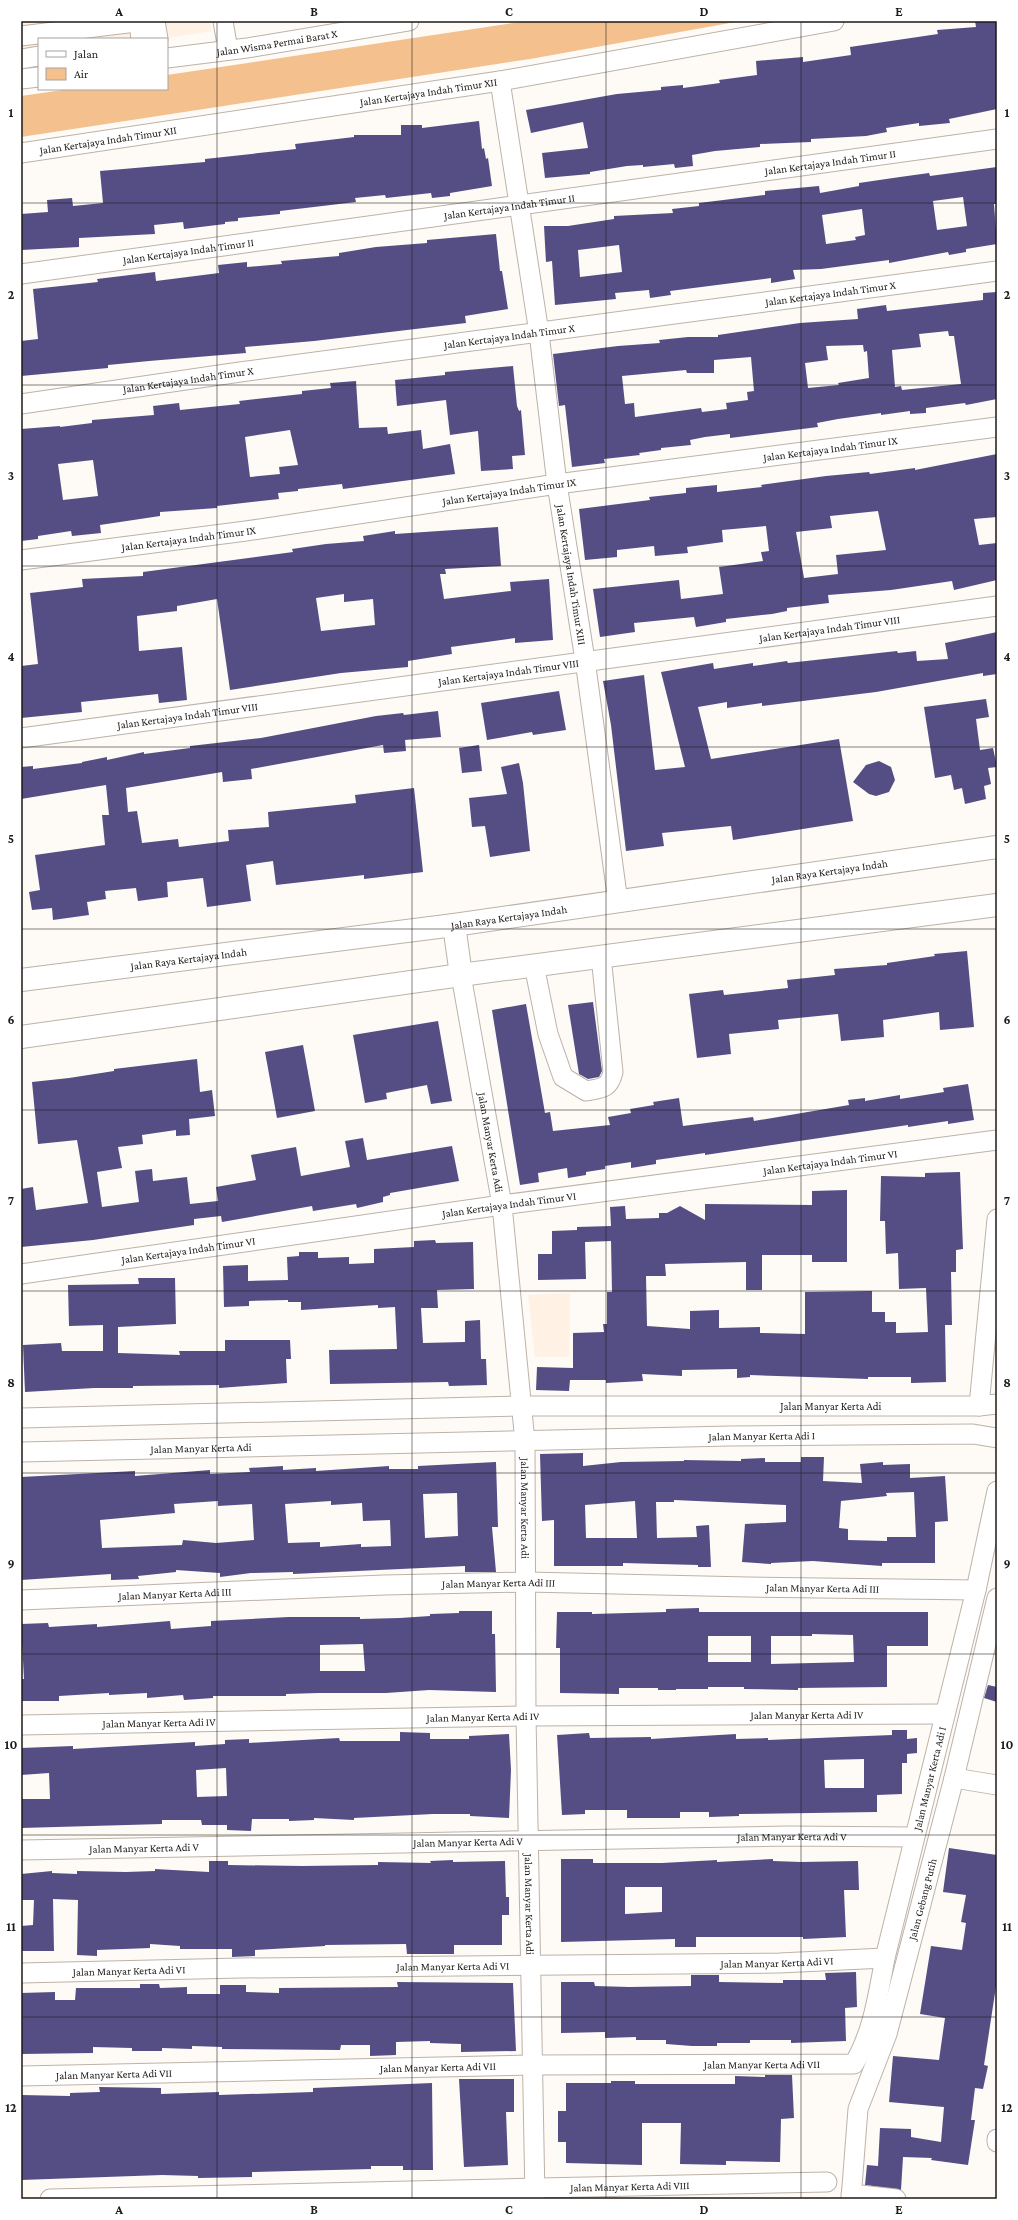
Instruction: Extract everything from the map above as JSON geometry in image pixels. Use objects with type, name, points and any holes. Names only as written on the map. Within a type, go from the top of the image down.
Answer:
[{"type":"main road","name":"Jalan Raya Kertajaya Indah","points":[[21,980],[454,925],[997,847]]},
{"type":"main road","points":[[21,1037],[600,956],[997,905]]},
{"type":"main road","points":[[454,925],[461,975]]},
{"type":"street","points":[[223,21],[228,50]]},
{"type":"street","name":"Jalan Wisma Permai Barat X","points":[[168,58],[228,50],[409,21]]},
{"type":"street","name":"Jalan Kertajaya Indah Timur XII","points":[[21,153],[500,81],[834,21]]},
{"type":"street","points":[[21,36],[145,26],[157,38]]},
{"type":"street","points":[[21,59],[38,56]]},
{"type":"street","points":[[21,79],[38,77]]},
{"type":"street","name":"Jalan Kertajaya Indah Timur XIII","points":[[500,81],[539,333],[557,484],[585,660],[618,902]]},
{"type":"street","name":"Jalan Kertajaya Indah Timur II","points":[[21,274],[518,204],[997,139]]},
{"type":"street","name":"Jalan Kertajaya Indah Timur X","points":[[21,404],[248,371],[997,271]]},
{"type":"street","name":"Jalan Kertajaya Indah Timur IX","points":[[21,560],[246,531],[557,484],[997,427]]},
{"type":"street","name":"Jalan Kertajaya Indah Timur VIII","points":[[21,738],[585,660],[997,606]]},
{"type":"street","points":[[534,965],[548,1034],[563,1077],[586,1091],[605,1087],[611,1082],[613,1072],[600,956]]},
{"type":"street","name":"Jalan Manyar Kerta Adi","points":[[461,975],[502,1205],[523,1424],[527,1582],[526,1716],[535,2194]]},
{"type":"street","name":"Jalan Kertajaya Indah Timur VI","points":[[21,1274],[502,1205],[997,1140]]},
{"type":"street","points":[[988,1405],[997,1219]]},
{"type":"street","name":"Jalan Manyar Kerta Adi","points":[[21,1452],[200,1446],[523,1424],[742,1405],[988,1405]]},
{"type":"street","name":"Jalan Manyar Kerta Adi","points":[[21,1418],[523,1424]]},
{"type":"street","name":"Jalan Manyar Kerta Adi I","points":[[523,1424],[730,1436],[973,1434],[997,1438]]},
{"type":"street","name":"Jalan Manyar Kerta Adi I","points":[[854,2064],[862,2050],[876,2010],[885,1958],[944,1714],[976,1590],[997,1491]]},
{"type":"street","name":"Jalan Manyar Kerta Adi III","points":[[21,1600],[384,1585],[527,1582],[976,1590]]},
{"type":"street","name":"Jalan Gebang Putih","points":[[851,2196],[858,2108],[887,2034],[954,1778],[997,1598]]},
{"type":"street","name":"Jalan Manyar Kerta Adi IV","points":[[21,1725],[526,1716],[944,1714]]},
{"type":"street","points":[[954,1778],[997,1785]]},
{"type":"street","name":"Jalan Manyar Kerta Adi V","points":[[21,1850],[788,1836],[914,1837]]},
{"type":"street","name":"Jalan Manyar Kerta Adi VI","points":[[21,1973],[234,1968],[779,1963],[885,1958]]},
{"type":"street","name":"Jalan Manyar Kerta Adi VII","points":[[21,2076],[532,2065],[854,2064]]},
{"type":"street","name":"Jalan Manyar Kerta Adi VIII","points":[[50,2199],[334,2192],[535,2194],[827,2182]]},
{"type":"street","points":[[851,2196],[896,2199]]},
{"type":"shaded area","points":[[21,21],[210,21],[212,31],[167,38],[38,38],[38,58],[21,61]]},
{"type":"shaded area","points":[[570,1293],[569,1357],[535,1357],[528,1295]]},
{"type":"water","points":[[527,21],[741,21],[530,59],[21,137],[21,96],[63,90],[168,90],[168,75]]},
{"type":"building","points":[[975,21],[997,21],[997,109],[949,119],[950,123],[919,126],[919,123],[886,128],[887,132],[866,136],[811,139],[811,142],[760,144],[760,147],[715,151],[692,155],[693,166],[675,168],[674,164],[643,167],[643,165],[627,166],[590,172],[590,174],[545,178],[542,153],[588,148],[583,122],[531,133],[526,110],[617,94],[661,90],[661,87],[683,85],[683,88],[720,83],[719,80],[757,75],[756,61],[803,57],[803,62],[851,55],[850,47],[938,34],[937,30],[976,27]]},
{"type":"building","points":[[479,121],[482,149],[484,148],[486,159],[488,158],[492,186],[450,193],[450,196],[432,198],[431,193],[386,198],[385,195],[355,198],[356,202],[280,211],[280,214],[238,218],[238,221],[225,222],[225,224],[184,229],[183,222],[154,225],[155,234],[79,238],[79,247],[21,250],[21,214],[48,212],[47,200],[72,198],[73,206],[103,203],[100,171],[205,162],[205,159],[296,149],[295,144],[354,137],[354,135],[401,135],[401,125],[422,125],[422,128]]},
{"type":"building","points":[[997,167],[997,204],[994,204],[997,244],[966,249],[966,252],[949,255],[948,252],[889,263],[889,260],[821,269],[793,270],[795,279],[771,283],[771,278],[670,291],[671,295],[650,298],[649,290],[615,293],[616,299],[555,305],[552,261],[546,262],[544,226],[568,226],[614,219],[614,216],[673,213],[672,209],[699,206],[699,203],[765,195],[765,191],[819,186],[820,193],[859,186],[859,183],[929,173],[930,176]],"holes":[[[963,197],[967,226],[937,230],[933,201]],[[862,209],[865,235],[855,237],[856,240],[826,244],[822,215]],[[619,245],[622,272],[580,277],[578,250]]]},
{"type":"building","points":[[496,234],[500,271],[502,271],[508,309],[465,316],[466,323],[314,341],[245,347],[246,353],[108,365],[108,368],[21,376],[21,341],[38,339],[33,289],[98,282],[97,279],[155,272],[156,281],[219,273],[218,265],[247,262],[247,267],[282,264],[281,261],[339,256],[339,253],[376,247],[427,243],[427,240]]},
{"type":"building","points":[[997,292],[997,399],[966,405],[965,403],[926,408],[926,413],[910,414],[910,411],[881,415],[881,413],[817,423],[818,427],[730,438],[730,434],[705,437],[690,440],[691,445],[661,448],[661,450],[639,453],[640,455],[604,459],[605,463],[572,467],[565,405],[559,406],[553,354],[618,346],[660,343],[659,340],[688,337],[718,337],[718,335],[800,323],[858,319],[857,309],[886,305],[887,311],[983,300],[983,293]],"holes":[[[948,331],[949,336],[954,336],[961,384],[902,390],[901,386],[895,387],[892,350],[921,347],[919,334]],[[863,345],[864,352],[867,351],[869,378],[838,383],[839,385],[808,388],[805,363],[828,360],[826,346]],[[751,357],[754,391],[747,392],[748,400],[726,403],[727,409],[702,412],[701,408],[635,417],[634,403],[625,404],[622,376],[686,370],[687,373],[714,373],[714,360]]]},
{"type":"building","points":[[513,366],[517,406],[519,411],[521,410],[525,455],[512,456],[513,469],[481,471],[478,431],[450,435],[446,400],[397,406],[395,380],[445,375],[445,372]]},
{"type":"building","points":[[356,381],[359,428],[387,427],[388,434],[421,430],[423,449],[450,444],[455,474],[343,489],[342,484],[298,489],[298,491],[278,493],[279,499],[217,506],[217,508],[160,512],[160,516],[100,525],[101,533],[72,536],[71,531],[38,536],[38,539],[21,541],[21,429],[60,427],[92,423],[92,420],[154,415],[153,406],[179,403],[180,410],[240,404],[239,401],[302,394],[302,391],[331,388],[330,383]],"holes":[[[290,430],[298,465],[279,467],[280,474],[250,477],[245,437]],[[93,460],[98,496],[63,500],[58,464]]]},
{"type":"building","points":[[997,454],[997,517],[974,519],[979,545],[997,543],[997,580],[954,590],[952,581],[891,590],[828,595],[829,603],[787,608],[787,611],[772,614],[726,619],[726,622],[696,627],[694,617],[634,623],[635,632],[600,637],[593,589],[679,580],[681,599],[723,594],[719,567],[763,561],[761,552],[769,551],[766,526],[722,530],[723,542],[687,547],[688,553],[655,556],[654,546],[617,550],[617,557],[585,560],[579,509],[650,500],[649,497],[686,493],[686,488],[717,485],[717,492],[762,487],[761,485],[826,476],[869,472],[870,474],[915,468],[915,470]],"holes":[[[878,511],[886,550],[836,555],[838,574],[804,578],[796,532],[832,528],[830,516]]]},
{"type":"building","points":[[498,527],[501,566],[445,569],[446,574],[440,574],[444,599],[511,591],[510,582],[549,579],[553,640],[515,643],[515,638],[451,647],[452,654],[408,661],[408,667],[341,673],[230,690],[217,599],[177,606],[177,611],[137,616],[139,651],[182,647],[187,700],[159,703],[158,694],[81,702],[82,712],[21,718],[21,666],[38,664],[30,593],[83,587],[82,579],[143,576],[143,572],[293,552],[292,549],[326,544],[364,541],[363,536],[395,531],[395,534]],"holes":[[[344,594],[344,602],[373,599],[375,625],[321,631],[316,598]]]},
{"type":"building","points":[[997,632],[997,674],[983,676],[983,673],[876,692],[762,706],[762,703],[727,708],[727,702],[698,707],[711,759],[839,739],[853,821],[733,840],[731,826],[662,833],[664,846],[626,851],[611,725],[603,681],[644,675],[655,770],[685,767],[661,672],[713,663],[714,669],[753,663],[753,666],[787,661],[788,663],[897,651],[898,653],[916,651],[917,661],[948,659],[945,643]]},
{"type":"building","points":[[559,691],[566,730],[533,735],[532,732],[487,740],[481,703]]},
{"type":"building","points":[[986,699],[989,717],[976,719],[980,750],[993,748],[997,767],[988,768],[991,784],[984,786],[986,799],[965,804],[962,788],[954,790],[951,775],[935,778],[924,707]]},
{"type":"building","points":[[438,711],[441,737],[405,740],[406,751],[384,753],[383,745],[251,769],[252,779],[223,782],[222,772],[126,788],[128,812],[137,811],[142,843],[178,839],[179,847],[229,841],[228,830],[269,827],[268,812],[356,803],[355,795],[414,788],[423,872],[364,879],[364,875],[276,885],[273,861],[246,865],[251,901],[207,907],[203,878],[167,882],[168,897],[138,901],[136,888],[105,891],[106,899],[87,902],[89,915],[53,920],[52,908],[32,910],[29,892],[40,890],[35,855],[105,845],[102,815],[109,815],[106,785],[21,799],[21,767],[33,766],[33,769],[82,763],[107,757],[107,760],[144,752],[144,754],[190,748],[190,746],[261,738],[376,716],[403,713],[404,715]]},
{"type":"building","points":[[479,745],[482,771],[462,773],[459,748]]},
{"type":"building","points":[[879,761],[891,767],[895,780],[889,792],[876,796],[869,794],[853,782],[866,765]]},
{"type":"building","points":[[519,763],[523,783],[530,851],[490,857],[485,826],[472,827],[469,798],[507,794],[501,767]]},
{"type":"building","points":[[967,951],[974,1027],[940,1030],[939,1012],[883,1020],[884,1037],[841,1041],[838,1014],[778,1020],[779,1029],[729,1034],[731,1054],[697,1058],[689,994],[723,990],[724,995],[788,988],[787,980],[835,975],[834,969],[887,965],[887,963],[935,956],[934,954]]},
{"type":"building","points":[[593,1002],[602,1071],[599,1077],[588,1079],[579,1074],[568,1005]]},
{"type":"building","points":[[526,1004],[545,1113],[550,1112],[553,1131],[610,1125],[608,1117],[631,1113],[630,1109],[654,1105],[653,1102],[679,1098],[683,1126],[753,1117],[754,1121],[849,1105],[848,1100],[865,1098],[865,1101],[900,1095],[900,1099],[944,1092],[943,1088],[968,1084],[974,1120],[948,1124],[948,1121],[908,1127],[908,1125],[705,1155],[705,1153],[656,1160],[656,1164],[631,1168],[631,1162],[605,1166],[605,1169],[586,1172],[586,1175],[568,1178],[567,1168],[538,1173],[539,1182],[520,1185],[492,1010]]},
{"type":"building","points":[[438,1021],[452,1101],[431,1104],[427,1085],[386,1093],[387,1099],[365,1103],[353,1035]]},
{"type":"building","points":[[303,1045],[315,1111],[277,1118],[265,1052]]},
{"type":"building","points":[[197,1059],[200,1092],[212,1090],[215,1116],[189,1119],[190,1135],[176,1136],[176,1130],[142,1135],[143,1144],[118,1147],[122,1168],[97,1172],[102,1207],[139,1202],[135,1171],[152,1169],[153,1181],[187,1177],[190,1204],[218,1201],[216,1187],[256,1180],[251,1155],[296,1147],[301,1176],[350,1167],[345,1141],[363,1138],[367,1160],[452,1146],[459,1181],[390,1193],[390,1195],[383,1197],[383,1202],[357,1208],[356,1204],[313,1211],[312,1206],[222,1222],[221,1216],[194,1219],[194,1225],[93,1240],[21,1247],[21,1189],[33,1187],[36,1210],[88,1203],[77,1140],[38,1144],[32,1082],[114,1071],[114,1069]]},
{"type":"building","points":[[960,1172],[963,1249],[956,1250],[956,1272],[951,1272],[952,1325],[945,1325],[946,1382],[911,1383],[911,1377],[868,1377],[868,1379],[750,1375],[750,1377],[737,1378],[737,1369],[682,1370],[682,1376],[642,1374],[643,1381],[606,1383],[606,1380],[570,1380],[569,1391],[536,1390],[537,1367],[573,1368],[573,1333],[604,1332],[603,1324],[607,1324],[607,1292],[612,1292],[611,1241],[585,1242],[586,1279],[538,1280],[538,1254],[552,1254],[552,1231],[577,1230],[577,1227],[611,1226],[610,1207],[625,1206],[626,1219],[659,1218],[659,1213],[667,1213],[680,1206],[705,1220],[705,1204],[812,1205],[812,1191],[847,1190],[847,1262],[812,1262],[812,1255],[762,1255],[762,1290],[746,1290],[746,1262],[665,1264],[666,1276],[646,1276],[647,1326],[690,1329],[690,1311],[719,1310],[719,1328],[760,1327],[760,1333],[805,1334],[805,1292],[872,1291],[872,1312],[885,1312],[885,1322],[896,1322],[896,1333],[928,1332],[926,1288],[899,1289],[898,1253],[886,1254],[885,1221],[880,1221],[881,1176],[925,1177],[925,1173]]},
{"type":"building","points":[[435,1240],[436,1243],[473,1242],[474,1289],[437,1290],[438,1308],[421,1308],[423,1343],[465,1342],[465,1321],[480,1320],[481,1359],[486,1359],[487,1385],[449,1386],[448,1382],[330,1384],[329,1350],[397,1349],[395,1307],[378,1308],[378,1305],[301,1310],[301,1302],[288,1302],[288,1300],[249,1301],[249,1306],[224,1307],[223,1266],[248,1265],[248,1281],[288,1280],[287,1257],[299,1256],[299,1252],[318,1252],[318,1258],[349,1257],[349,1264],[374,1263],[374,1249],[414,1247],[414,1241]]},
{"type":"building","points":[[138,1278],[175,1278],[176,1324],[118,1327],[118,1353],[180,1355],[179,1351],[225,1351],[225,1340],[290,1340],[291,1359],[286,1359],[287,1383],[219,1388],[219,1385],[133,1386],[133,1388],[94,1388],[25,1392],[23,1345],[61,1343],[62,1351],[103,1351],[103,1325],[69,1326],[68,1285],[139,1284]]},
{"type":"building","points":[[583,1453],[583,1466],[621,1462],[684,1460],[741,1461],[741,1459],[765,1458],[765,1462],[801,1462],[801,1457],[824,1457],[823,1481],[862,1483],[860,1464],[883,1462],[883,1465],[910,1464],[910,1478],[945,1476],[948,1521],[935,1522],[935,1563],[882,1563],[882,1566],[813,1561],[771,1564],[742,1562],[745,1524],[786,1522],[786,1505],[674,1500],[674,1502],[656,1502],[657,1538],[697,1537],[696,1526],[709,1525],[711,1567],[698,1567],[698,1565],[623,1563],[623,1566],[554,1566],[554,1520],[542,1521],[540,1454]],"holes":[[[914,1492],[916,1537],[887,1537],[887,1541],[848,1540],[848,1529],[839,1528],[841,1501],[887,1496],[886,1493]],[[635,1501],[637,1538],[586,1538],[585,1505]]]},
{"type":"building","points":[[496,1462],[498,1527],[492,1527],[496,1572],[465,1572],[465,1566],[293,1574],[293,1572],[251,1573],[220,1577],[220,1573],[176,1570],[176,1572],[138,1576],[139,1579],[111,1580],[111,1574],[21,1580],[21,1477],[135,1471],[135,1476],[210,1470],[210,1474],[250,1472],[249,1468],[283,1466],[283,1470],[316,1468],[316,1471],[389,1466],[389,1469],[418,1469],[418,1466]],"holes":[[[457,1493],[458,1536],[425,1538],[423,1494]],[[218,1501],[218,1506],[252,1504],[254,1540],[216,1543],[183,1540],[182,1545],[102,1548],[100,1520],[175,1513],[174,1504]],[[331,1501],[331,1505],[362,1503],[363,1521],[390,1520],[391,1546],[361,1547],[361,1544],[320,1547],[320,1542],[288,1543],[285,1504]]]},
{"type":"building","points":[[699,1608],[699,1612],[928,1612],[928,1646],[887,1646],[887,1687],[798,1688],[798,1690],[744,1689],[744,1687],[708,1687],[708,1689],[676,1690],[658,1690],[658,1688],[619,1688],[619,1694],[560,1693],[560,1648],[556,1648],[557,1612],[592,1612],[592,1614],[666,1612],[666,1609]],"holes":[[[812,1634],[853,1635],[854,1662],[771,1664],[771,1636],[812,1636]],[[708,1636],[751,1636],[751,1662],[708,1662]]]},
{"type":"building","points":[[459,1611],[492,1611],[492,1634],[495,1634],[496,1692],[429,1690],[386,1693],[286,1694],[286,1696],[213,1696],[213,1698],[184,1700],[183,1695],[147,1698],[147,1693],[109,1695],[109,1693],[59,1696],[59,1701],[21,1701],[21,1679],[24,1679],[21,1624],[48,1623],[49,1627],[97,1624],[97,1627],[170,1621],[171,1629],[211,1626],[211,1621],[289,1617],[360,1617],[360,1619],[400,1618],[430,1616],[430,1614],[459,1613]],"holes":[[[363,1644],[365,1671],[320,1671],[320,1645]]]},
{"type":"building","points":[[988,1685],[997,1687],[997,1702],[984,1698]]},
{"type":"building","points":[[892,1730],[907,1730],[907,1739],[917,1738],[917,1753],[907,1754],[907,1763],[902,1763],[902,1794],[877,1795],[877,1812],[739,1814],[739,1816],[709,1817],[709,1812],[680,1812],[680,1818],[627,1818],[627,1810],[585,1810],[585,1814],[562,1815],[557,1735],[589,1733],[590,1738],[651,1737],[651,1739],[736,1734],[736,1739],[768,1738],[768,1740],[892,1735]],"holes":[[[864,1759],[864,1788],[825,1788],[824,1760]]]},
{"type":"building","points":[[400,1732],[430,1733],[430,1739],[469,1739],[469,1736],[509,1734],[511,1770],[509,1818],[470,1816],[470,1814],[433,1814],[354,1818],[354,1820],[314,1818],[314,1820],[289,1821],[289,1819],[252,1819],[251,1831],[227,1830],[227,1825],[202,1825],[201,1820],[162,1820],[162,1824],[21,1828],[21,1799],[50,1799],[49,1773],[21,1775],[21,1748],[73,1746],[73,1749],[195,1742],[195,1746],[225,1744],[225,1740],[249,1739],[249,1743],[339,1738],[340,1741],[400,1741]],"holes":[[[226,1768],[227,1796],[197,1797],[196,1770]]]},
{"type":"building","points":[[949,1848],[997,1855],[997,1980],[984,2065],[988,2066],[983,2089],[975,2088],[971,2120],[975,2120],[968,2165],[931,2160],[932,2158],[903,2157],[901,2190],[865,2185],[867,2165],[878,2166],[880,2128],[911,2129],[911,2137],[941,2142],[944,2107],[889,2102],[893,2056],[939,2060],[945,2018],[920,2014],[931,1946],[962,1950],[966,1923],[961,1922],[966,1895],[943,1892]]},
{"type":"building","points":[[561,1859],[593,1859],[593,1863],[662,1863],[717,1860],[717,1862],[773,1859],[773,1861],[801,1862],[858,1861],[859,1890],[844,1890],[846,1937],[803,1939],[803,1937],[696,1937],[696,1947],[675,1947],[675,1939],[561,1942]],"holes":[[[625,1887],[662,1887],[662,1912],[625,1914]]]},
{"type":"building","points":[[453,1860],[453,1862],[505,1861],[506,1897],[509,1897],[509,1915],[502,1915],[502,1945],[454,1945],[454,1954],[407,1954],[406,1944],[325,1945],[255,1950],[255,1956],[232,1957],[232,1949],[180,1949],[180,1946],[150,1944],[150,1948],[97,1950],[97,1956],[77,1955],[78,1900],[53,1899],[54,1951],[21,1951],[21,1926],[33,1925],[34,1900],[21,1900],[21,1874],[52,1871],[52,1873],[77,1874],[77,1871],[126,1872],[155,1871],[155,1869],[209,1872],[209,1861],[228,1861],[228,1865],[302,1866],[378,1865],[378,1862],[431,1863],[430,1861]]},
{"type":"building","points":[[856,1972],[857,2007],[845,2008],[846,2041],[791,2043],[791,2040],[750,2040],[750,2043],[717,2043],[717,2046],[692,2046],[666,2044],[666,2040],[636,2040],[636,2037],[605,2038],[605,2032],[561,2033],[561,1982],[594,1982],[595,1986],[691,1986],[691,1975],[719,1975],[719,1982],[783,1983],[783,1980],[826,1980],[825,1973]]},
{"type":"building","points":[[397,1982],[513,1983],[516,2051],[461,2052],[461,2044],[430,2043],[430,2041],[396,2042],[396,2055],[370,2056],[370,2045],[341,2045],[340,2050],[222,2049],[222,2047],[192,2046],[192,2049],[162,2048],[162,2051],[132,2051],[132,2048],[93,2047],[93,2053],[21,2054],[21,1993],[55,1992],[55,2000],[75,2000],[76,1988],[140,1988],[140,1984],[159,1984],[160,1988],[187,1987],[187,1994],[220,1994],[220,1985],[246,1985],[246,1992],[279,1993],[279,1988],[398,1987]]},
{"type":"building","points":[[765,2075],[792,2075],[794,2118],[781,2119],[780,2162],[726,2161],[726,2165],[680,2164],[681,2123],[642,2123],[642,2165],[566,2163],[566,2142],[558,2142],[558,2111],[566,2111],[566,2083],[611,2083],[611,2081],[635,2081],[635,2084],[735,2084],[735,2076],[765,2077]]},
{"type":"building","points":[[459,2079],[514,2079],[514,2112],[506,2112],[508,2165],[464,2167]]},
{"type":"building","points":[[432,2083],[433,2170],[403,2170],[403,2166],[371,2166],[371,2169],[252,2172],[252,2177],[198,2178],[198,2176],[162,2175],[21,2180],[21,2095],[70,2096],[70,2093],[100,2092],[99,2087],[161,2088],[161,2094],[219,2092],[219,2095],[313,2092],[313,2088]]}]
